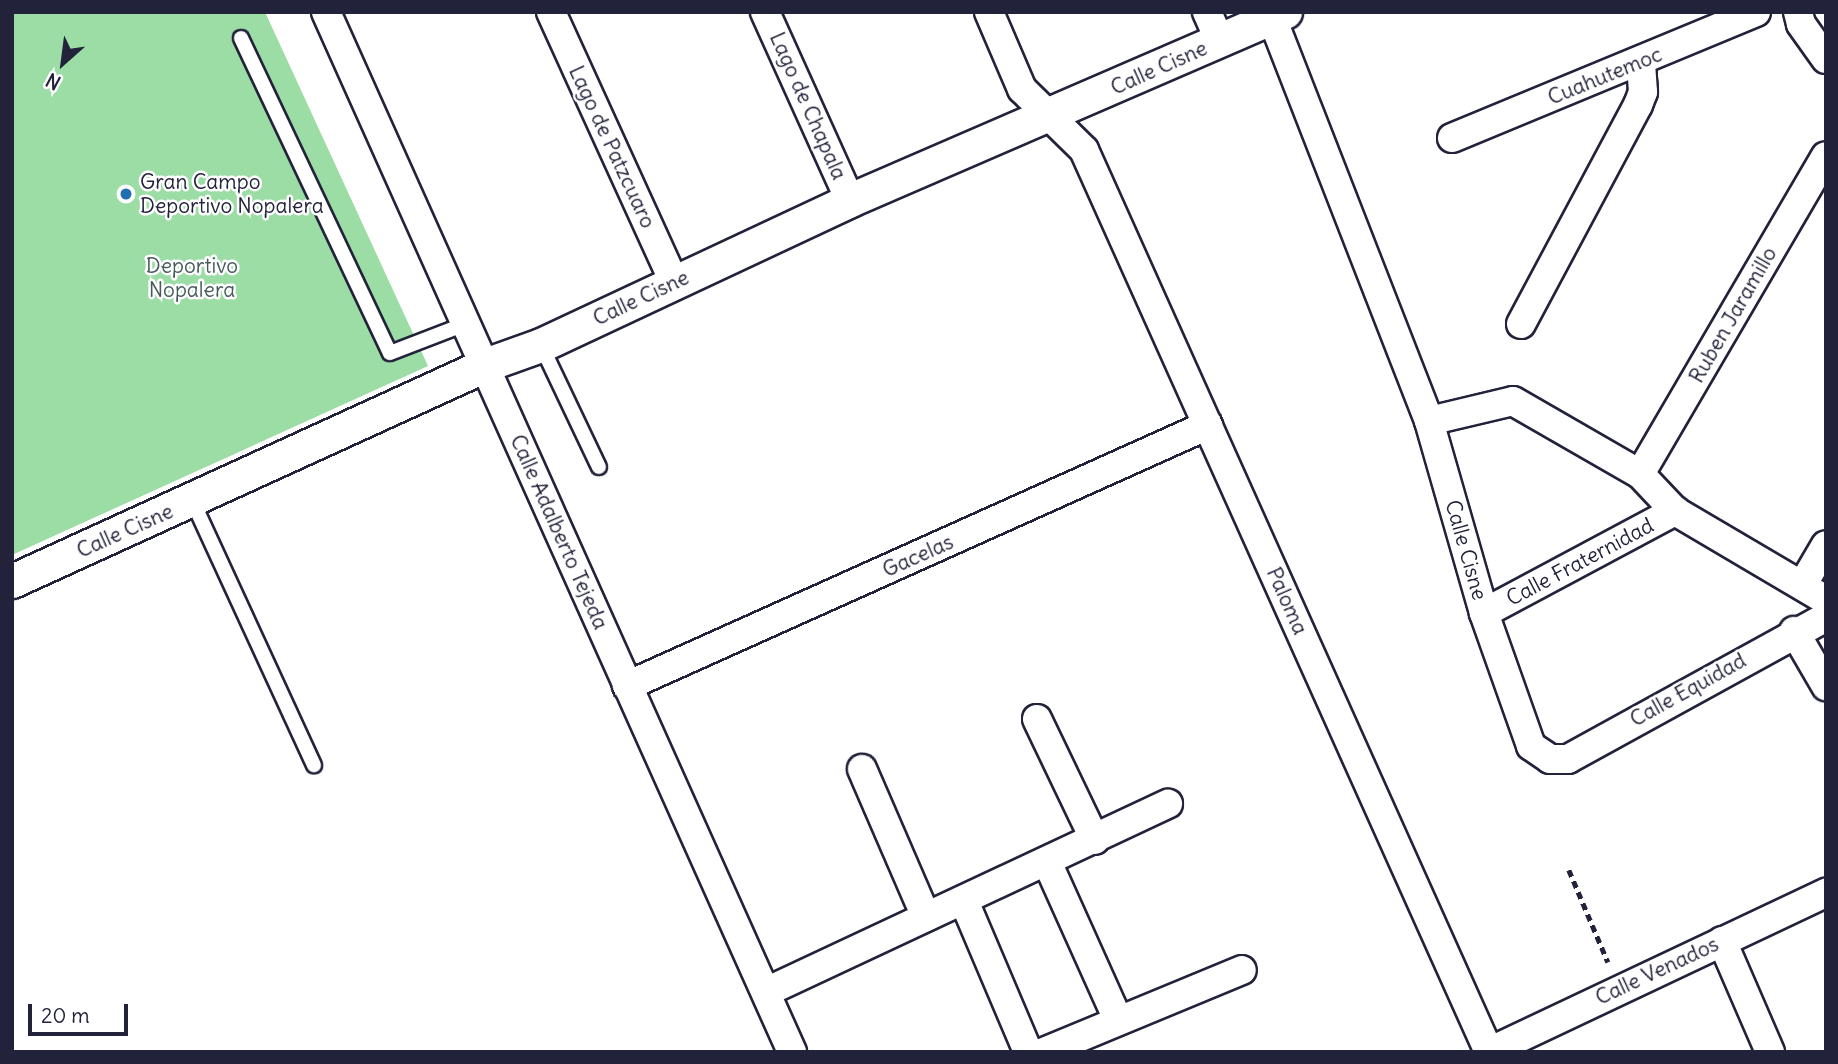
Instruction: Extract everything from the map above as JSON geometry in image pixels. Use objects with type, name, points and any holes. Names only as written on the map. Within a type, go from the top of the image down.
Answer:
[{"type":"street","name":"Calle Adalberto Tejeda","points":[[327,12],[792,1052]]},
{"type":"street","name":"Lago de Patzcuaro","points":[[551,12],[674,282]]},
{"type":"street","name":"Lago de Chapala","points":[[765,12],[850,200]]},
{"type":"street","points":[[989,12],[1022,89],[1048,116]]},
{"type":"street","name":"Cuahutemoc","points":[[1452,138],[1641,62],[1756,12]]},
{"type":"street","points":[[1798,12],[1801,24],[1826,59]]},
{"type":"street","name":"Calle Cisne","points":[[12,582],[485,365],[541,345],[850,200],[1048,116],[1214,27],[1279,15],[1429,421],[1484,613],[1531,746],[1549,760]]},
{"type":"street","points":[[1521,324],[1638,105],[1643,92],[1641,62]]},
{"type":"street","name":"Paloma","points":[[1048,116],[1084,150],[1489,1052]]},
{"type":"street","name":"Ruben Jaramillo","points":[[1640,474],[1826,156]]},
{"type":"street","points":[[1429,421],[1513,401],[1640,474],[1675,511],[1814,592],[1826,545]]},
{"type":"street","name":"Gacelas","points":[[628,686],[1208,425]]},
{"type":"street","name":"Calle Fraternidad","points":[[1484,613],[1675,511]]},
{"type":"street","name":"Calle Equidad","points":[[1549,760],[1568,759],[1794,631],[1826,617]]},
{"type":"street","points":[[1794,631],[1826,686]]},
{"type":"street","points":[[1037,719],[1095,840]]},
{"type":"street","points":[[862,769],[926,917]]},
{"type":"street","points":[[766,992],[926,917],[1048,864],[1168,804]]},
{"type":"street","points":[[1048,864],[1118,1020]]},
{"type":"street","name":"Calle Venados","points":[[1489,1052],[1826,893]]},
{"type":"street","points":[[964,901],[1028,1052]]},
{"type":"street","points":[[1722,941],[1770,1052]]},
{"type":"street","points":[[1044,1052],[1242,970]]},
{"type":"lane","points":[[241,38],[390,353],[465,324]]},
{"type":"lane","points":[[541,345],[599,467]]},
{"type":"lane","points":[[192,500],[314,765]]},
{"type":"path","points":[[1569,870],[1619,989]]},
{"type":"green space","name":"Deportivo Nopalera","points":[[12,12],[265,12],[428,366],[12,555]]},
{"type":"place","name":"Gran Campo Deportivo Nopalera","points":[[126,194]]}]
